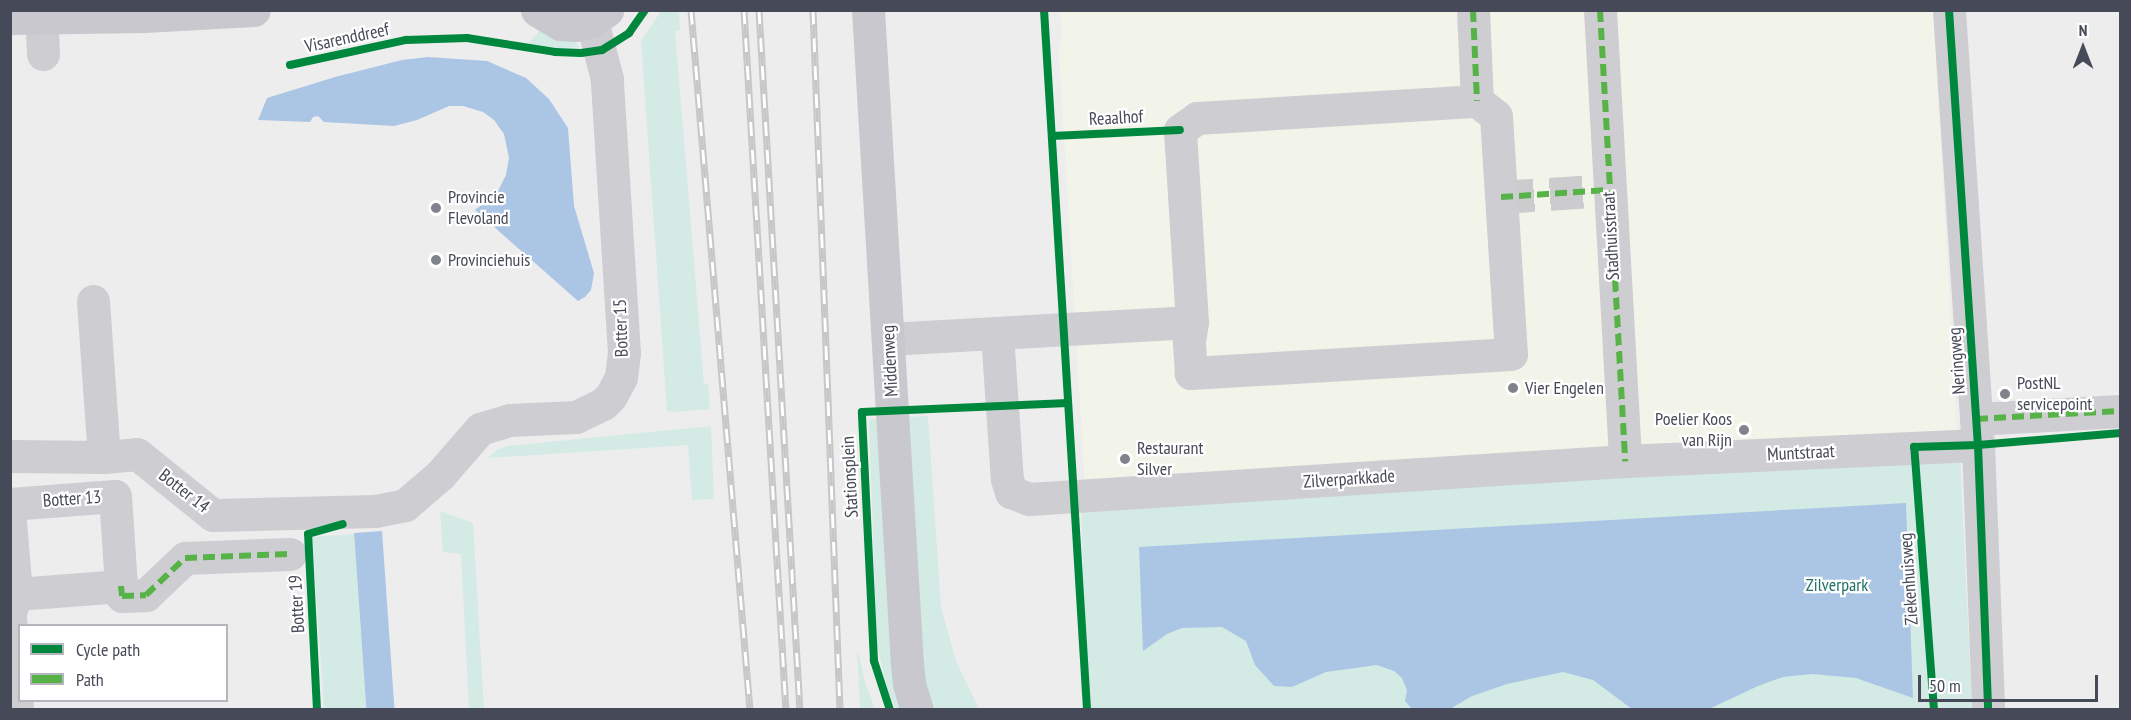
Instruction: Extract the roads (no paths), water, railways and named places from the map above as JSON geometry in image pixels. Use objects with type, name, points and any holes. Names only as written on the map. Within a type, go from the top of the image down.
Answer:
[{"type":"main road","points":[[31,15],[144,16],[254,10]]},
{"type":"main road","points":[[537,10],[560,24],[576,25],[600,16]]},
{"type":"main road","name":"Middenweg","points":[[868,10],[909,684],[917,710]]},
{"type":"street","points":[[1473,10],[1477,101]]},
{"type":"street","name":"Stadhuisstraat","points":[[1600,10],[1625,461]]},
{"type":"street","name":"Neringweg","points":[[1949,10],[1977,432],[1988,710]]},
{"type":"street","points":[[31,15],[43,54]]},
{"type":"street","name":"Botter 15","points":[[304,513],[375,511],[405,505],[440,475],[480,429],[510,420],[576,417],[594,410],[611,396],[621,376],[624,353],[607,79],[600,16]]},
{"type":"street","points":[[1477,101],[1496,116],[1511,354],[1191,373],[1189,341],[1192,322],[1180,130],[1197,118],[1477,101]]},
{"type":"street","points":[[93,302],[104,457]]},
{"type":"street","points":[[888,339],[1192,322]]},
{"type":"street","name":"Zilverparkkade","points":[[997,334],[1007,479],[1011,492],[1029,499],[1074,498],[1625,461]]},
{"type":"street","name":"Neringweg","points":[[1977,432],[2121,411]]},
{"type":"street","name":"Muntstraat","points":[[1625,461],[1977,432]]},
{"type":"street","name":"Botter 14","points":[[10,456],[104,457],[137,454],[213,515],[304,513]]},
{"type":"street","name":"Botter 13","points":[[10,504],[115,496],[122,586]]},
{"type":"street","points":[[10,522],[17,710]]},
{"type":"street","points":[[12,608],[122,586],[122,596],[146,595],[185,558],[290,554]]},
{"type":"water","points":[[428,57],[487,61],[526,78],[549,99],[568,128],[574,206],[594,273],[591,290],[585,297],[578,301],[475,210],[497,193],[506,175],[509,158],[504,134],[494,120],[483,112],[463,106],[449,106],[417,120],[394,126],[324,122],[318,116],[313,117],[310,122],[258,120],[267,98],[335,77],[402,60]]},
{"type":"water","points":[[1906,503],[1913,698],[1856,678],[1812,674],[1783,677],[1709,709],[1632,709],[1593,680],[1563,672],[1507,684],[1472,696],[1450,709],[1412,709],[1405,701],[1407,690],[1402,678],[1394,671],[1377,665],[1326,672],[1292,687],[1274,686],[1255,665],[1246,641],[1222,627],[1182,628],[1167,634],[1143,651],[1139,547]]},
{"type":"water","points":[[382,531],[394,709],[366,710],[354,533]]},
{"type":"tunnel","points":[[1501,197],[1608,190]]},
{"type":"railway","points":[[691,10],[750,710]]},
{"type":"railway","points":[[744,10],[786,710]]},
{"type":"railway","points":[[759,10],[800,710]]},
{"type":"railway","points":[[813,10],[840,710]]},
{"type":"place","name":"Provincie Flevoland","points":[[436,208]]},
{"type":"place","name":"Provinciehuis","points":[[436,260]]},
{"type":"place","name":"Vier Engelen","points":[[1513,388]]},
{"type":"place","name":"PostNL servicepoint","points":[[2005,394]]},
{"type":"place","name":"Poelier Koos van Rijn","points":[[1744,430]]},
{"type":"place","name":"Restaurant Silver","points":[[1125,459]]},
{"type":"park label","name":"Zilverpark","points":[[1837,585]]}]
